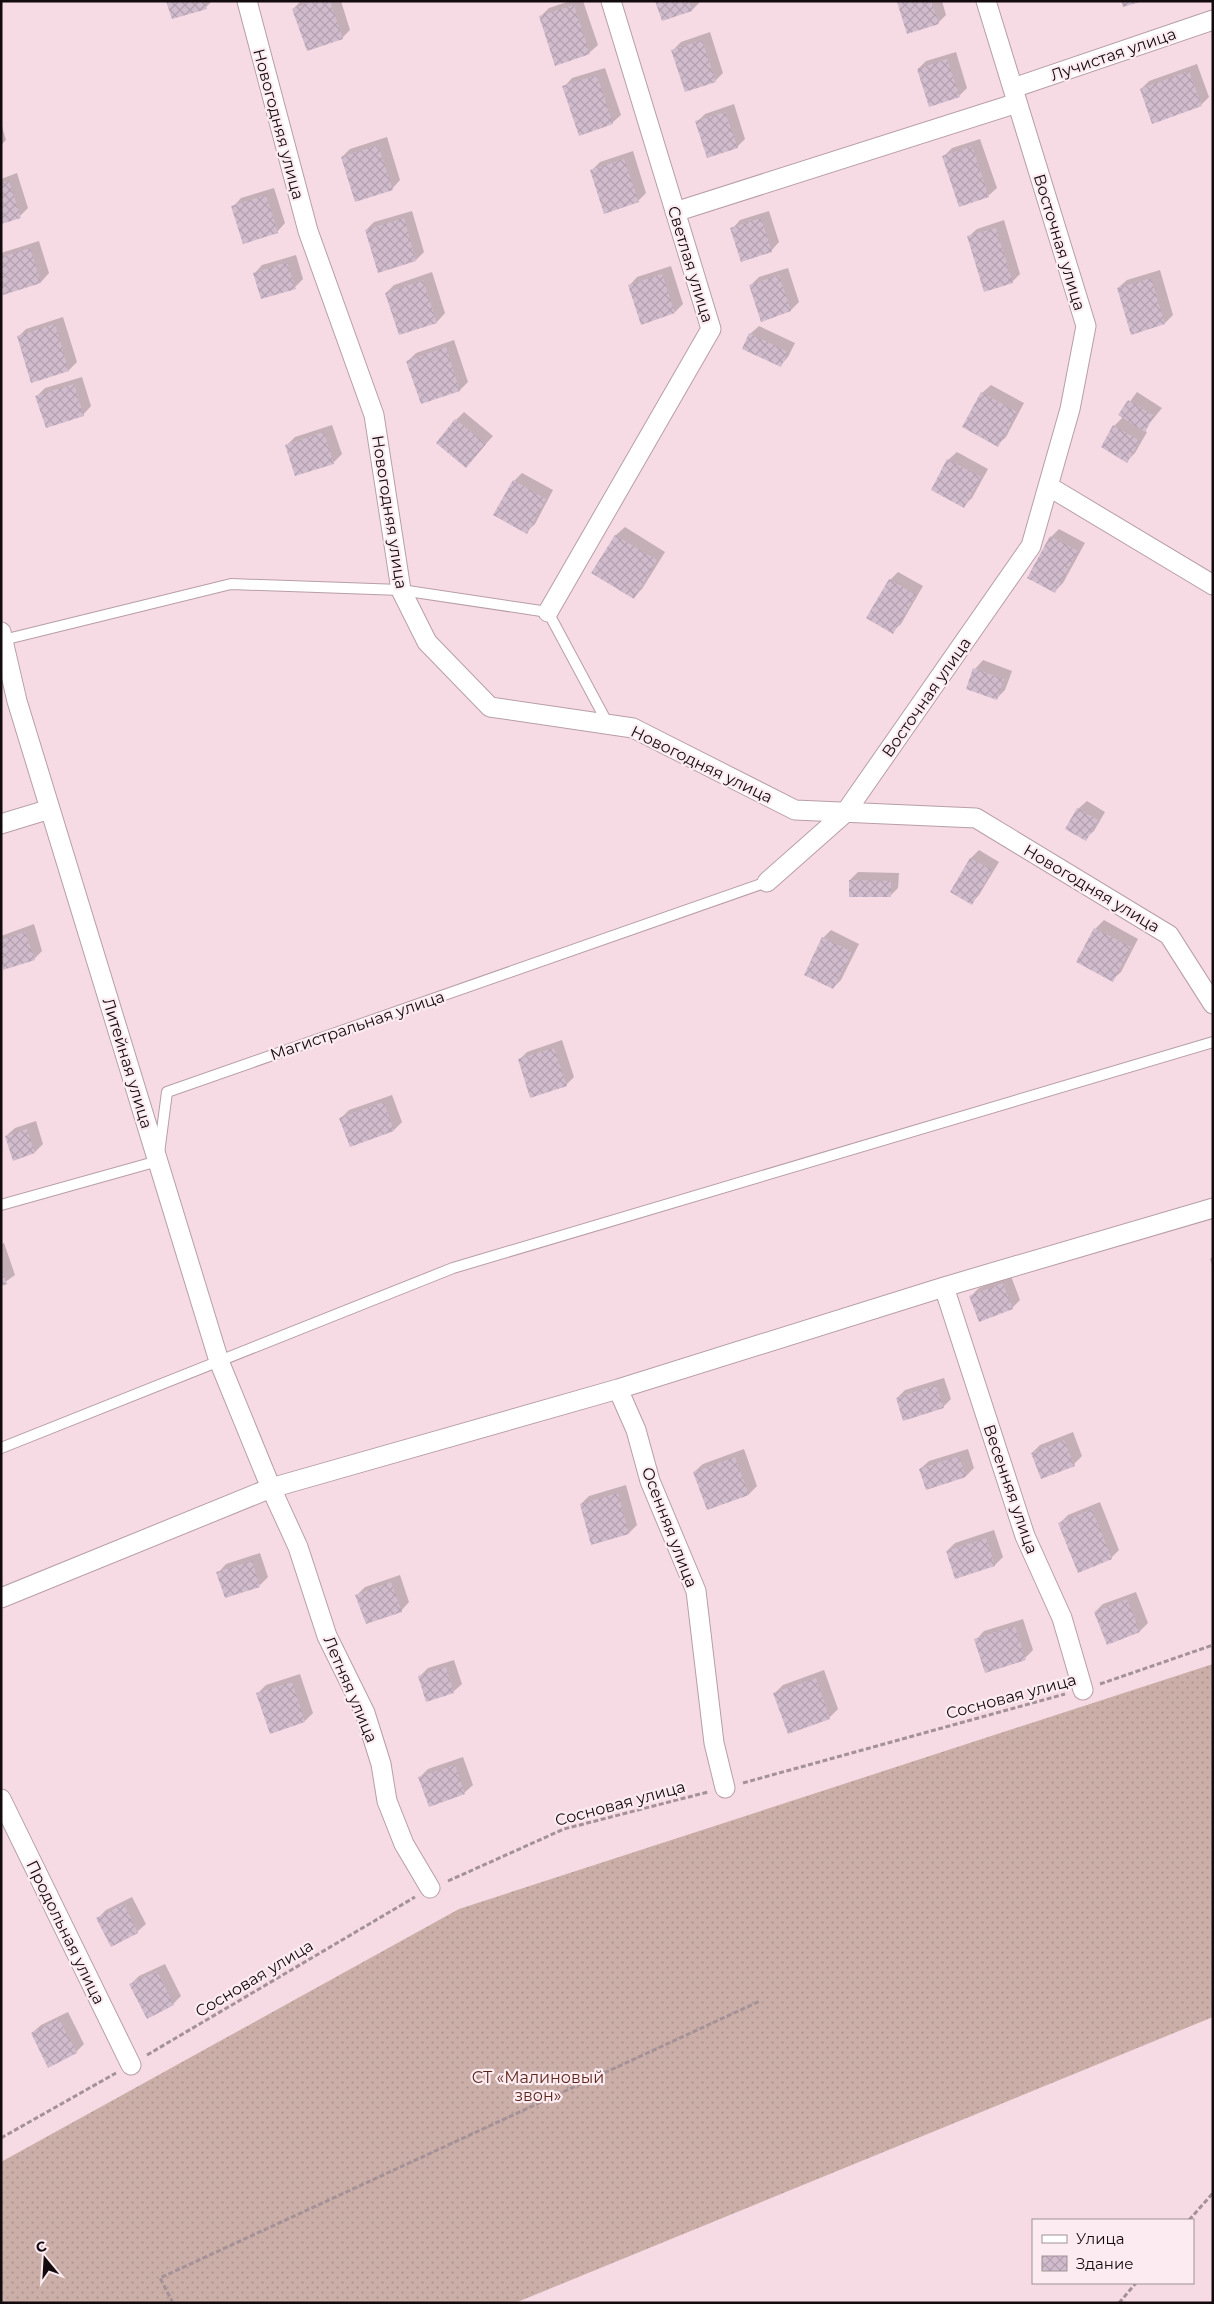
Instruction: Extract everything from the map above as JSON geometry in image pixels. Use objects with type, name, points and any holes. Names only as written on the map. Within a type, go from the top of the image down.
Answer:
[{"type":"street","name":"Новогодняя улица","points":[[247,1],[308,231],[374,415],[400,590],[427,642],[490,707],[633,728],[795,810],[845,814],[976,818],[1169,935],[1213,1004]]},
{"type":"street","name":"Светлая улица","points":[[548,612],[711,329],[610,1]]},
{"type":"street","name":"Восточная улица","points":[[766,882],[845,814],[1032,546],[1070,409],[1086,326],[986,1]]},
{"type":"street","name":"Лучистая улица","points":[[675,212],[1015,96],[1213,20]]},
{"type":"street","points":[[1048,486],[1213,586]]},
{"type":"street","name":"Литейная улица","points":[[2,636],[17,701],[219,1361],[271,1488]]},
{"type":"street","points":[[1,824],[50,809]]},
{"type":"street","points":[[1,1598],[271,1488],[618,1389],[944,1287],[1213,1208]]},
{"type":"street","name":"Весенняя улица","points":[[944,1287],[1025,1536],[1062,1618],[1083,1690]]},
{"type":"street","name":"Осенняя улица","points":[[618,1389],[636,1430],[650,1481],[696,1591],[714,1743],[725,1788]]},
{"type":"street","name":"Летняя улица","points":[[271,1488],[298,1547],[327,1636],[365,1713],[381,1764],[390,1810],[404,1844],[430,1888]]},
{"type":"street","name":"Продольная улица","points":[[1,1799],[131,2065]]},
{"type":"lane","points":[[2,636],[231,584],[400,590],[548,612],[608,724]]},
{"type":"lane","name":"Магистральная улица","points":[[158,1161],[167,1092],[766,882]]},
{"type":"lane","points":[[1,1448],[453,1268],[1213,1042]]},
{"type":"lane","points":[[1,1205],[158,1161]]},
{"type":"path","name":"Сосновая улица","points":[[1,2138],[131,2065],[430,1888],[564,1829],[725,1788],[1083,1690],[1213,1645]]},
{"type":"path","points":[[173,2303],[160,2278],[760,2000]]},
{"type":"path","points":[[1191,2219],[1213,2193]]},
{"type":"path","points":[[1119,2303],[1135,2284]]},
{"type":"green space","name":"СТ «Малиновый звон»","points":[[1213,1664],[1213,2017],[515,2303],[1,2303],[1,2162],[459,1909]]},
{"type":"building","points":[[166,1],[204,1],[207,9],[172,19]]},
{"type":"building","points":[[314,1],[330,1],[343,39],[307,51],[292,9]]},
{"type":"building","points":[[655,1],[689,1],[692,11],[662,21]]},
{"type":"building","points":[[931,1],[939,24],[907,34],[897,2]]},
{"type":"building","points":[[1121,1],[1140,1],[1140,2],[1123,7]]},
{"type":"building","points":[[574,5],[590,54],[555,66],[539,16]]},
{"type":"building","points":[[702,40],[716,82],[685,92],[671,50]]},
{"type":"building","points":[[947,59],[960,97],[929,107],[917,69]]},
{"type":"building","points":[[1189,71],[1202,106],[1152,124],[1140,89]]},
{"type":"building","points":[[597,75],[613,124],[579,136],[562,86]]},
{"type":"building","points":[[725,112],[738,148],[707,158],[695,121]]},
{"type":"building","points":[[378,145],[393,190],[355,202],[341,157]]},
{"type":"building","points":[[972,146],[989,197],[959,207],[942,156]]},
{"type":"building","points":[[624,159],[639,202],[604,214],[590,170]]},
{"type":"building","points":[[9,181],[21,218],[1,224],[1,183]]},
{"type":"building","points":[[266,195],[278,233],[243,244],[231,206]]},
{"type":"building","points":[[404,218],[416,261],[378,273],[365,230]]},
{"type":"building","points":[[761,218],[772,252],[741,262],[730,228]]},
{"type":"building","points":[[996,228],[1013,283],[984,292],[967,236]]},
{"type":"building","points":[[30,248],[41,283],[3,295],[1,257]]},
{"type":"building","points":[[287,262],[296,289],[261,299],[253,273]]},
{"type":"building","points":[[662,274],[675,313],[641,325],[628,285]]},
{"type":"building","points":[[779,275],[791,311],[761,322],[749,285]]},
{"type":"building","points":[[1151,278],[1165,324],[1131,335],[1117,288]]},
{"type":"building","points":[[423,280],[437,323],[399,335],[385,293]]},
{"type":"building","points":[[55,324],[69,371],[31,383],[17,336]]},
{"type":"building","points":[[749,333],[788,352],[781,367],[742,349]]},
{"type":"building","points":[[446,347],[460,391],[421,404],[406,361]]},
{"type":"building","points":[[74,384],[84,416],[46,428],[35,396]]},
{"type":"building","points":[[981,392],[1017,412],[998,447],[962,427]]},
{"type":"building","points":[[1128,400],[1154,416],[1145,432],[1118,415]]},
{"type":"building","points":[[455,419],[486,444],[466,468],[436,443]]},
{"type":"building","points":[[1113,425],[1140,441],[1127,463],[1101,447]]},
{"type":"building","points":[[324,432],[334,464],[295,476],[285,445]]},
{"type":"building","points":[[947,459],[981,477],[964,508],[931,490]]},
{"type":"building","points":[[513,480],[546,499],[527,534],[493,515]]},
{"type":"building","points":[[615,535],[657,560],[634,599],[591,573]]},
{"type":"building","points":[[1050,536],[1078,551],[1055,593],[1027,578]]},
{"type":"building","points":[[889,579],[916,595],[893,634],[866,618]]},
{"type":"building","points":[[973,668],[1004,679],[997,700],[966,689]]},
{"type":"building","points":[[1077,808],[1098,820],[1086,841],[1065,829]]},
{"type":"building","points":[[970,858],[992,870],[972,905],[950,892]]},
{"type":"building","points":[[849,880],[891,881],[891,897],[849,897]]},
{"type":"building","points":[[1094,928],[1131,947],[1113,982],[1076,962]]},
{"type":"building","points":[[25,932],[35,960],[3,970],[1,940]]},
{"type":"building","points":[[822,937],[852,952],[833,989],[804,975]]},
{"type":"building","points":[[554,1048],[567,1086],[530,1098],[518,1059]]},
{"type":"building","points":[[384,1102],[394,1131],[350,1147],[339,1118]]},
{"type":"building","points":[[27,1129],[35,1153],[13,1161],[5,1136]]},
{"type":"building","points":[[1,1268],[7,1284],[1,1286]]},
{"type":"building","points":[[1003,1283],[1013,1309],[979,1322],[969,1296]]},
{"type":"building","points":[[936,1385],[944,1408],[903,1421],[896,1398]]},
{"type":"building","points":[[1064,1440],[1075,1466],[1041,1479],[1031,1453]]},
{"type":"building","points":[[959,1456],[966,1477],[926,1490],[919,1469]]},
{"type":"building","points":[[735,1457],[749,1495],[707,1510],[693,1472]]},
{"type":"building","points":[[618,1493],[629,1534],[591,1545],[580,1504]]},
{"type":"building","points":[[1092,1509],[1112,1559],[1078,1573],[1058,1523]]},
{"type":"building","points":[[986,1538],[995,1566],[955,1579],[946,1551]]},
{"type":"building","points":[[252,1561],[260,1587],[225,1598],[216,1572]]},
{"type":"building","points":[[391,1582],[402,1612],[366,1624],[355,1595]]},
{"type":"building","points":[[1127,1599],[1140,1632],[1107,1645],[1094,1612]]},
{"type":"building","points":[[1015,1626],[1026,1660],[985,1673],[974,1639]]},
{"type":"building","points":[[446,1667],[454,1693],[426,1702],[418,1676]]},
{"type":"building","points":[[816,1678],[830,1719],[788,1734],[773,1693]]},
{"type":"building","points":[[292,1682],[305,1722],[270,1734],[256,1693]]},
{"type":"building","points":[[455,1765],[465,1794],[429,1807],[418,1777]]},
{"type":"building","points":[[124,1904],[138,1933],[111,1947],[96,1918]]},
{"type":"building","points":[[157,1971],[174,2005],[147,2019],[129,1984]]},
{"type":"building","points":[[59,2019],[77,2053],[48,2068],[31,2033]]}]
